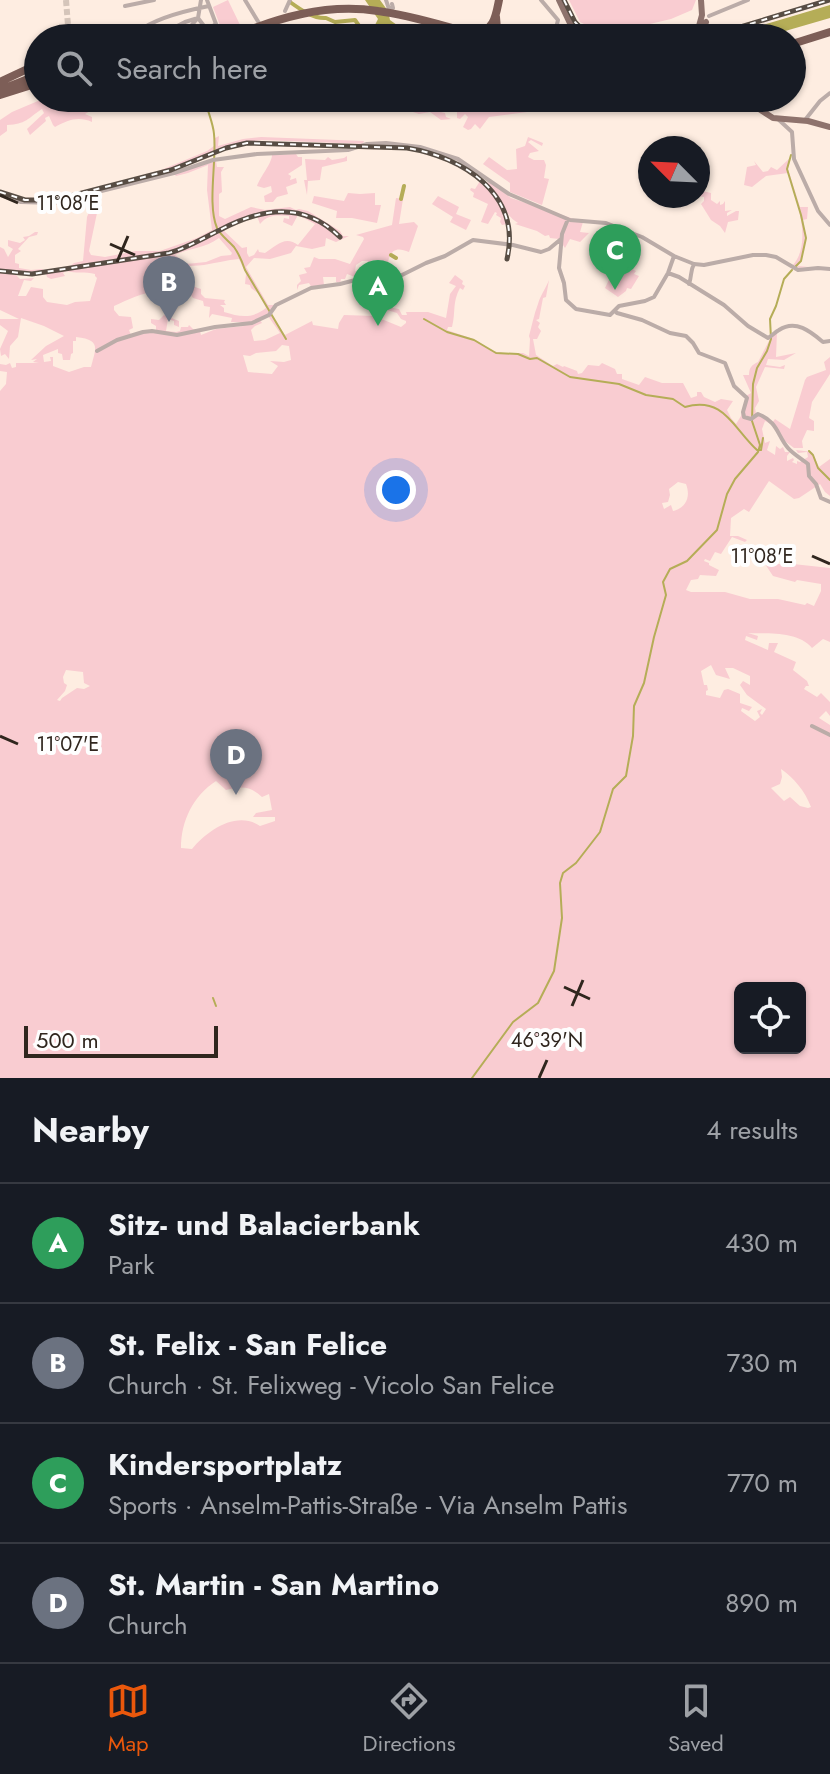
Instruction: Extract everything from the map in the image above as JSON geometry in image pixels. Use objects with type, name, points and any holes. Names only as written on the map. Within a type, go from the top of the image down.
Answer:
[{"type":"highway","points":[[497,24],[499,0]]},
{"type":"highway","points":[[264,24],[287,15],[328,9],[390,8],[437,24]]},
{"type":"highway","points":[[267,24],[287,15],[367,12],[390,8],[434,24]]},
{"type":"highway","points":[[492,24],[496,16]]},
{"type":"highway","points":[[806,44],[830,34]]},
{"type":"highway","points":[[806,43],[830,34]]},
{"type":"highway","points":[[0,90],[24,74]]},
{"type":"highway","points":[[0,90],[24,78]]},
{"type":"highway","points":[[0,90],[24,87]]},
{"type":"main road","points":[[559,0],[571,24]]},
{"type":"main road","points":[[698,24],[704,19],[702,3]]},
{"type":"main road","points":[[764,112],[779,119],[805,120],[830,127]]},
{"type":"street","points":[[125,6],[154,0]]},
{"type":"street","points":[[194,24],[201,0]]},
{"type":"street","points":[[245,0],[259,23]]},
{"type":"street","points":[[287,15],[290,0]]},
{"type":"street","points":[[541,0],[558,20],[557,24]]},
{"type":"street","points":[[704,19],[748,0]]},
{"type":"street","points":[[152,24],[208,3],[216,24]]},
{"type":"street","points":[[198,18],[202,24]]},
{"type":"street","points":[[181,24],[198,18]]},
{"type":"street","points":[[805,120],[830,93]]},
{"type":"street","points":[[779,119],[791,130],[794,159],[818,211],[830,225]]},
{"type":"street","points":[[0,195],[21,202],[53,203],[214,160],[257,154],[348,150],[381,143],[417,146],[462,161],[503,190],[568,219],[606,223],[642,237],[694,264],[766,255],[776,257],[798,270],[830,269]]},
{"type":"street","points":[[568,219],[561,239],[559,268],[566,300],[581,311],[610,315],[619,306],[654,297],[674,256]]},
{"type":"street","points":[[97,351],[117,340],[143,332],[177,335],[252,323],[269,315],[276,305],[311,288],[363,278],[402,275],[473,240],[541,252],[561,239]]},
{"type":"street","points":[[689,284],[689,273],[694,264]]},
{"type":"street","points":[[668,273],[724,305],[748,326],[768,338],[779,329],[799,327],[815,334],[821,341],[830,341]]},
{"type":"street","points":[[615,311],[667,332],[686,336],[699,353],[725,363],[734,386],[747,398],[744,417],[751,419],[757,414],[766,417],[779,430],[789,449],[808,464],[809,476],[821,498],[830,502]]},
{"type":"street","points":[[812,726],[830,735]]},
{"type":"shaded area","points":[[228,0],[240,24],[219,24],[213,7]]},
{"type":"shaded area","points":[[365,0],[380,0],[390,20],[396,24],[376,24],[378,19]]},
{"type":"shaded area","points":[[569,0],[696,0],[692,10],[650,24],[580,22]]},
{"type":"shaded area","points":[[830,5],[830,18],[806,25],[766,24]]},
{"type":"shaded area","points":[[24,107],[24,112],[37,112],[22,122],[7,125],[7,131],[0,136],[0,120]]},
{"type":"shaded area","points":[[88,112],[85,114],[92,117],[92,122],[73,120],[55,127],[49,116],[30,135],[27,129],[44,113]]},
{"type":"shaded area","points":[[430,112],[445,113],[451,119],[441,120]]},
{"type":"shaded area","points":[[457,112],[527,112],[489,117],[480,129],[475,124],[468,130],[463,127],[468,117],[465,114],[457,118]]},
{"type":"shaded area","points":[[219,136],[218,146],[261,137],[364,141],[363,144],[245,142],[154,173],[207,151]]},
{"type":"shaded area","points":[[528,137],[543,143],[542,146],[531,140],[528,142],[539,151],[530,153],[528,157],[544,160],[546,165],[544,178],[549,179],[542,205],[510,192],[510,183],[483,164],[489,157],[507,170],[517,169],[516,149],[525,146]]},
{"type":"shaded area","points":[[792,151],[788,169],[800,207],[808,207],[807,219],[803,220],[804,249],[798,266],[809,267],[799,268],[793,265],[799,256],[802,233],[788,173],[766,176],[752,187],[744,185],[747,167],[756,165],[754,161],[763,172],[771,167],[777,170],[790,158]]},
{"type":"shaded area","points":[[296,154],[302,157],[302,165],[288,174],[290,180],[296,178],[297,183],[286,187],[288,194],[277,197],[273,202],[265,202],[264,196],[272,192],[271,186],[257,186],[272,155]]},
{"type":"shaded area","points":[[347,156],[347,161],[322,167],[320,180],[308,181],[307,195],[305,159],[325,160],[328,157],[332,160]]},
{"type":"shaded area","points":[[216,161],[217,167],[224,167],[221,172],[219,216],[225,219],[251,207],[265,210],[290,207],[308,211],[343,236],[349,236],[336,242],[326,238],[325,246],[312,249],[296,246],[291,253],[270,259],[254,258],[246,267],[268,305],[276,305],[271,314],[285,335],[312,321],[313,325],[338,329],[344,315],[374,316],[401,327],[406,323],[397,313],[381,311],[382,306],[399,309],[402,315],[407,315],[406,312],[428,312],[446,318],[450,294],[456,286],[449,283],[455,275],[465,286],[463,290],[460,288],[452,327],[447,330],[476,340],[492,351],[529,356],[533,320],[549,280],[539,319],[536,320],[540,323],[538,327],[541,331],[537,339],[533,339],[536,355],[553,366],[564,366],[578,374],[588,365],[599,366],[602,363],[615,369],[617,374],[622,374],[622,379],[639,385],[645,377],[662,383],[683,383],[691,398],[701,392],[715,402],[721,399],[733,401],[727,410],[736,424],[746,396],[751,393],[743,375],[749,375],[750,368],[758,362],[777,331],[776,357],[796,353],[784,360],[768,359],[766,365],[785,365],[784,369],[765,367],[756,387],[759,401],[755,408],[756,413],[772,423],[775,419],[790,429],[805,380],[826,370],[824,362],[830,357],[830,374],[812,402],[809,418],[814,421],[814,431],[807,430],[802,441],[803,448],[794,448],[765,421],[762,429],[765,443],[770,441],[767,450],[775,455],[776,446],[780,449],[783,447],[785,452],[790,452],[787,461],[793,458],[792,462],[797,464],[797,461],[808,457],[807,452],[798,453],[796,450],[812,452],[819,467],[830,459],[830,496],[820,484],[794,499],[769,481],[749,512],[744,509],[731,518],[730,536],[747,540],[732,537],[721,554],[715,552],[710,561],[705,559],[719,570],[716,576],[700,575],[698,579],[691,580],[686,590],[725,592],[750,599],[778,599],[814,606],[821,584],[773,576],[765,564],[830,568],[830,642],[823,639],[812,648],[791,636],[764,633],[748,633],[758,636],[757,640],[746,636],[745,640],[768,650],[769,643],[778,643],[774,652],[796,662],[793,670],[809,686],[804,689],[817,697],[821,693],[830,702],[830,716],[826,711],[819,718],[830,725],[830,1078],[0,1078],[0,391],[6,384],[7,372],[0,371],[0,364],[10,363],[12,368],[16,367],[16,363],[39,363],[33,362],[37,359],[31,360],[46,346],[64,336],[21,318],[18,337],[10,346],[9,359],[5,354],[1,356],[0,349],[8,331],[0,325],[0,319],[19,319],[0,310],[0,272],[16,275],[20,279],[34,278],[24,280],[18,296],[26,296],[31,287],[43,289],[47,302],[67,305],[90,301],[97,278],[95,274],[66,271],[63,273],[65,276],[51,279],[46,273],[167,255],[184,250],[222,229],[242,248],[247,247],[249,257],[258,249],[265,253],[285,241],[298,245],[315,224],[298,215],[292,226],[283,222],[289,216],[277,215],[260,224],[257,216],[281,213],[301,214],[341,236],[312,216],[281,210],[265,212],[232,223],[172,251],[68,268],[83,261],[87,217],[95,204],[97,213],[89,251],[91,255],[105,257],[136,251],[160,251],[212,230],[207,190],[208,165],[176,176],[174,174]],"holes":[[[219,238],[231,255],[186,264],[175,255]],[[239,259],[246,274],[245,284],[259,294],[266,308],[256,314],[246,316],[224,312],[220,305],[226,305],[225,300],[205,298],[201,289],[192,286],[190,278],[180,274],[184,272],[183,267]],[[168,289],[187,289],[193,298],[210,307],[209,318],[212,314],[232,318],[231,322],[240,322],[244,326],[216,329],[201,335],[200,331],[204,330],[193,329],[189,325],[181,327],[180,331],[166,331],[168,319],[179,327],[179,321],[164,315],[159,320],[151,319],[156,330],[131,335],[131,317],[119,316],[114,310],[114,306],[139,295],[167,293]],[[268,316],[280,333],[254,341],[251,330],[262,323],[260,320]],[[76,337],[84,338],[95,346],[91,367],[69,372],[53,366],[53,357],[50,357],[51,361],[44,362],[43,355],[58,349],[63,360],[70,360],[73,341]],[[282,345],[289,346],[291,360],[270,361],[278,366],[272,374],[248,372],[243,355],[276,351]],[[678,482],[686,484],[688,497],[677,510],[673,511],[671,505],[664,509],[662,503],[668,502],[669,489]],[[711,665],[716,675],[730,679],[725,668],[733,668],[750,676],[750,685],[743,681],[740,685],[747,695],[766,709],[762,715],[762,709],[757,711],[760,717],[755,721],[741,711],[742,708],[749,711],[752,707],[740,703],[740,694],[728,689],[720,698],[706,695],[707,685],[704,685],[701,671]],[[66,670],[83,672],[84,683],[90,686],[77,688],[60,701],[57,700],[67,685],[64,683]],[[781,769],[799,785],[811,807],[800,806],[790,797],[784,801],[771,788],[780,784]],[[216,781],[226,790],[246,788],[262,797],[269,794],[272,810],[256,813],[253,817],[275,817],[275,821],[260,826],[241,820],[232,822],[214,830],[192,849],[181,848],[186,819],[201,794]]]},
{"type":"shaded area","points":[[480,181],[497,200],[507,224],[502,225],[501,218],[495,212],[488,224],[481,222],[488,204],[473,197],[474,193],[470,190],[475,189]]},
{"type":"shaded area","points":[[489,181],[511,198],[583,222],[580,232],[589,233],[580,242],[570,239],[565,248],[559,239],[515,224],[518,223],[505,210],[487,183]]},
{"type":"shaded area","points":[[348,193],[375,193],[375,205],[381,205],[377,223],[336,218],[337,211],[312,203],[314,196],[344,201]]},
{"type":"shaded area","points":[[710,193],[711,200],[717,204],[725,201],[725,211],[732,210],[727,216],[739,211],[738,220],[728,222],[725,233],[704,208],[710,208]]},
{"type":"shaded area","points":[[438,196],[459,207],[456,214],[471,220],[466,230],[450,222],[453,217],[432,204]]},
{"type":"shaded area","points":[[396,198],[403,199],[399,224],[414,222],[418,226],[409,252],[395,250],[388,262],[372,260],[368,264],[368,261],[362,261],[356,265],[355,277],[347,274],[340,283],[336,282],[336,277],[323,277],[324,285],[312,288],[309,283],[299,285],[297,290],[297,285],[301,281],[299,275],[307,273],[304,268],[310,267],[314,257],[350,264],[364,239],[356,235],[392,225]]},
{"type":"shaded area","points":[[607,225],[623,232],[616,240],[627,248],[620,256],[622,257],[620,263],[636,271],[634,274],[639,276],[631,289],[627,288],[618,297],[605,288],[620,257],[596,245],[600,234],[605,234]]},
{"type":"shaded area","points":[[38,232],[37,235],[29,237],[18,249],[21,251],[15,255],[15,263],[19,264],[19,268],[44,271],[26,273],[0,269],[0,247],[8,257],[13,249],[8,246],[8,240],[20,243],[25,240],[23,237]]},
{"type":"waterway","points":[[290,2],[317,17],[335,22],[355,20],[358,24]]},
{"type":"waterway","points":[[209,112],[215,145],[212,195],[217,228],[236,250],[286,339]]},
{"type":"waterway","points":[[791,155],[787,169],[806,238],[801,261],[796,266]]},
{"type":"waterway","points":[[401,199],[404,186]]},
{"type":"waterway","points":[[391,255],[396,258]]},
{"type":"waterway","points":[[472,1078],[513,1022],[538,1003],[554,971],[562,918],[560,883],[563,873],[576,863],[600,832],[613,789],[626,776],[633,736],[634,706],[644,683],[666,595],[663,582],[670,569],[687,561],[717,530],[727,494],[735,479],[758,452],[760,445],[752,421],[753,384],[771,339],[770,319],[784,279],[792,270]]},
{"type":"waterway","points":[[424,319],[496,353],[537,358],[570,377],[619,384],[646,395],[673,399],[685,407],[709,406],[727,416],[757,450],[761,450],[763,438]]},
{"type":"waterway","points":[[809,451],[818,468],[830,480]]},
{"type":"waterway","points":[[213,998],[216,1006]]},
{"type":"tunnel","points":[[66,0],[68,24]]},
{"type":"railway","points":[[564,0],[577,24]]},
{"type":"railway","points":[[750,24],[829,0]]},
{"type":"railway","points":[[0,192],[25,200],[55,200],[171,170],[247,143],[407,148],[448,160],[484,182],[506,216],[509,236],[507,259]]},
{"type":"railway","points":[[0,271],[32,274],[169,253],[236,223],[267,213],[297,213],[326,225],[340,237]]},
{"type":"place","name":"Kindersportplatz","points":[[615,290]]},
{"type":"place","name":"St. Felix - San Felice","points":[[169,322]]},
{"type":"place","name":"Sitz- und Balacierbank","points":[[378,326]]},
{"type":"place","name":"St. Martin - San Martino","points":[[236,795]]}]
